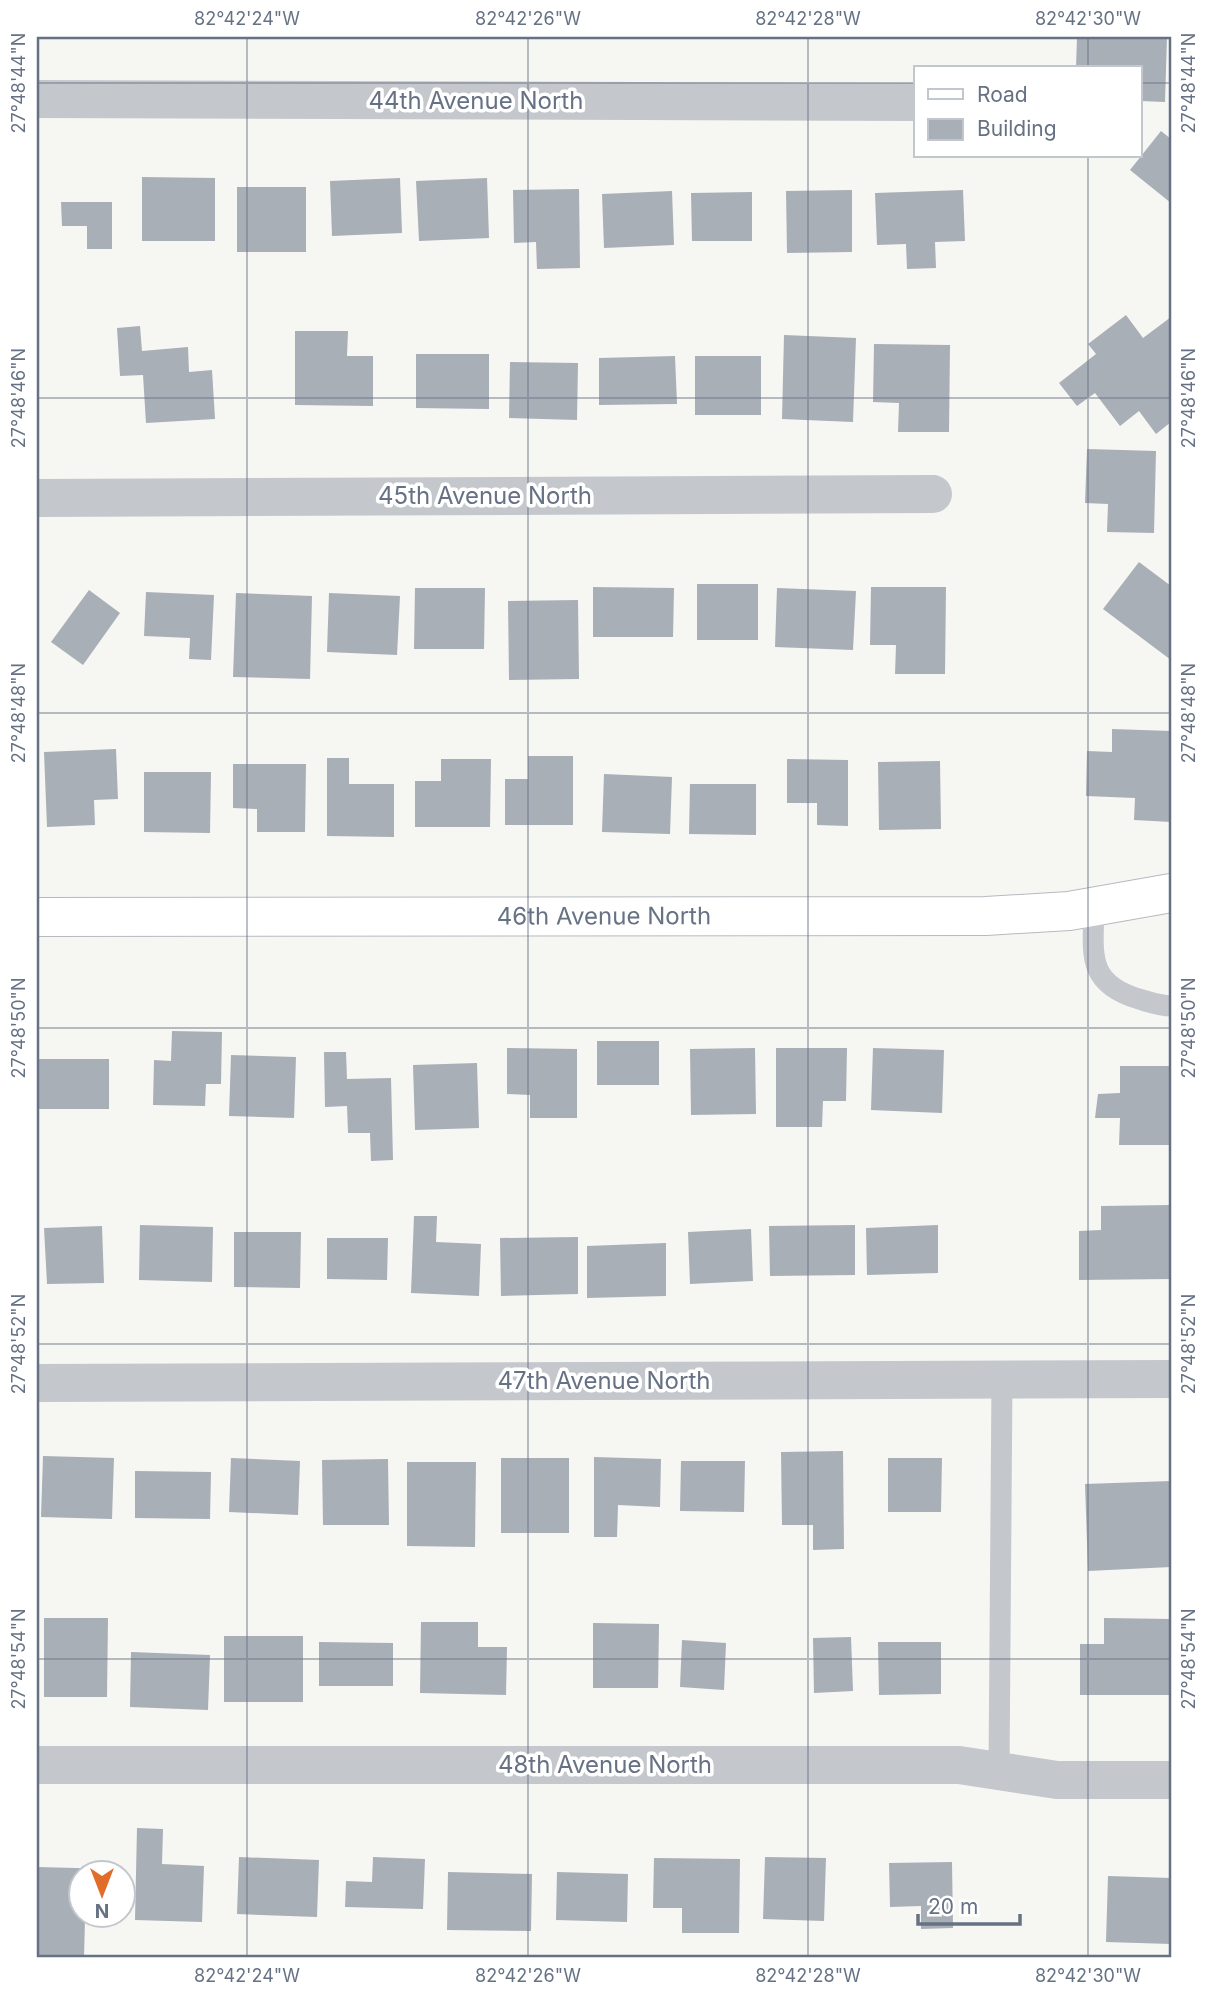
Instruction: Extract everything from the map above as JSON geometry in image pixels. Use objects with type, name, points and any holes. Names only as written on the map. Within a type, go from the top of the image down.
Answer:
[{"type":"street","name":"44th Avenue North","points":[[37,99],[914,102]]},
{"type":"street","name":"45th Avenue North","points":[[37,498],[933,494]]},
{"type":"street","name":"46th Avenue North","points":[[37,918],[986,916],[1094,906],[1171,893]]},
{"type":"street","name":"47th Avenue North","points":[[37,1383],[1171,1379]]},
{"type":"street","name":"48th Avenue North","points":[[37,1765],[959,1765],[1057,1780],[1171,1780]]},
{"type":"lane","points":[[1094,906],[1093,954],[1098,976],[1119,993],[1171,1006]]},
{"type":"lane","points":[[999,1772],[1002,1380]]},
{"type":"building","points":[[1077,37],[1167,37],[1165,102],[1142,101],[1142,66],[1076,66]]},
{"type":"building","points":[[1161,131],[1171,139],[1171,203],[1130,170]]},
{"type":"building","points":[[142,177],[215,178],[215,241],[142,241]]},
{"type":"building","points":[[400,178],[402,233],[332,236],[330,181]]},
{"type":"building","points":[[487,178],[489,238],[419,241],[416,181]]},
{"type":"building","points":[[237,187],[306,187],[306,252],[237,252]]},
{"type":"building","points":[[579,189],[580,268],[537,269],[536,242],[514,243],[513,190]]},
{"type":"building","points":[[852,190],[852,252],[787,253],[786,191]]},
{"type":"building","points":[[963,190],[965,241],[935,242],[936,268],[907,269],[906,244],[877,245],[875,193]]},
{"type":"building","points":[[672,191],[674,245],[604,248],[602,194]]},
{"type":"building","points":[[752,192],[752,241],[692,241],[691,193]]},
{"type":"building","points":[[61,202],[112,202],[112,249],[87,249],[87,226],[62,226]]},
{"type":"building","points":[[1126,315],[1143,338],[1171,317],[1171,422],[1156,434],[1139,411],[1120,426],[1095,393],[1077,406],[1059,383],[1096,354],[1088,344]]},
{"type":"building","points":[[140,326],[142,351],[188,347],[189,372],[212,370],[215,419],[146,423],[143,375],[120,376],[117,328]]},
{"type":"building","points":[[295,331],[348,331],[347,356],[373,356],[373,406],[295,405]]},
{"type":"building","points":[[784,335],[856,338],[853,422],[782,419]]},
{"type":"building","points":[[874,344],[950,345],[949,432],[898,432],[899,403],[873,402]]},
{"type":"building","points":[[416,354],[489,354],[489,409],[416,408]]},
{"type":"building","points":[[675,356],[677,404],[599,405],[599,358]]},
{"type":"building","points":[[695,356],[761,356],[761,415],[695,415]]},
{"type":"building","points":[[510,362],[578,363],[577,420],[509,418]]},
{"type":"building","points":[[1087,449],[1156,451],[1154,533],[1107,532],[1108,504],[1085,503]]},
{"type":"building","points":[[1139,562],[1171,586],[1171,660],[1103,609]]},
{"type":"building","points":[[697,584],[758,584],[758,640],[697,640]]},
{"type":"building","points":[[593,587],[674,588],[673,637],[593,637]]},
{"type":"building","points":[[871,587],[946,587],[945,674],[895,674],[896,645],[870,645]]},
{"type":"building","points":[[415,588],[485,588],[484,649],[414,649]]},
{"type":"building","points":[[777,588],[856,591],[853,650],[775,647]]},
{"type":"building","points":[[89,590],[120,613],[83,665],[51,642]]},
{"type":"building","points":[[146,592],[214,595],[211,660],[189,659],[190,638],[144,636]]},
{"type":"building","points":[[236,593],[312,596],[310,679],[233,677]]},
{"type":"building","points":[[329,593],[400,596],[397,655],[327,652]]},
{"type":"building","points":[[578,600],[579,679],[509,680],[508,601]]},
{"type":"building","points":[[1112,729],[1171,731],[1171,822],[1134,820],[1135,798],[1086,796],[1087,751],[1112,752]]},
{"type":"building","points":[[116,749],[118,799],[94,800],[95,825],[47,827],[44,752]]},
{"type":"building","points":[[528,756],[573,756],[573,825],[505,825],[505,779],[528,779]]},
{"type":"building","points":[[327,758],[349,758],[349,784],[394,784],[394,837],[327,836]]},
{"type":"building","points":[[441,759],[491,759],[490,827],[415,827],[415,781],[441,781]]},
{"type":"building","points":[[787,759],[848,760],[848,826],[817,825],[817,803],[787,803]]},
{"type":"building","points":[[940,761],[941,829],[879,830],[878,762]]},
{"type":"building","points":[[233,764],[306,764],[305,832],[257,832],[257,809],[233,808]]},
{"type":"building","points":[[144,772],[211,772],[210,833],[144,832]]},
{"type":"building","points":[[604,774],[672,777],[670,834],[602,832]]},
{"type":"building","points":[[690,784],[756,784],[756,835],[689,834]]},
{"type":"building","points":[[172,1031],[222,1032],[221,1084],[206,1084],[205,1106],[153,1105],[154,1060],[171,1061]]},
{"type":"building","points":[[597,1041],[659,1041],[659,1085],[597,1085]]},
{"type":"building","points":[[507,1048],[577,1049],[577,1118],[530,1118],[530,1095],[507,1094]]},
{"type":"building","points":[[755,1048],[756,1114],[691,1115],[690,1049]]},
{"type":"building","points":[[776,1048],[847,1048],[846,1101],[823,1101],[822,1127],[776,1127]]},
{"type":"building","points":[[873,1048],[944,1050],[942,1113],[871,1110]]},
{"type":"building","points":[[324,1052],[346,1052],[347,1079],[391,1078],[393,1160],[371,1161],[370,1133],[348,1133],[347,1106],[325,1107]]},
{"type":"building","points":[[231,1055],[296,1057],[294,1118],[229,1116]]},
{"type":"building","points":[[39,1059],[109,1059],[109,1109],[39,1109]]},
{"type":"building","points":[[477,1063],[479,1128],[415,1130],[413,1065]]},
{"type":"building","points":[[1120,1066],[1170,1066],[1169,1145],[1119,1145],[1120,1118],[1095,1118],[1098,1094],[1120,1093]]},
{"type":"building","points":[[1170,1205],[1171,1279],[1079,1280],[1079,1231],[1101,1230],[1101,1206]]},
{"type":"building","points":[[414,1216],[437,1216],[436,1242],[481,1244],[479,1296],[411,1293]]},
{"type":"building","points":[[140,1225],[213,1227],[212,1282],[139,1280]]},
{"type":"building","points":[[855,1225],[855,1275],[770,1276],[769,1226]]},
{"type":"building","points":[[938,1225],[938,1273],[867,1275],[866,1228]]},
{"type":"building","points":[[102,1226],[104,1283],[47,1284],[44,1228]]},
{"type":"building","points":[[751,1229],[753,1281],[690,1284],[688,1232]]},
{"type":"building","points":[[234,1232],[301,1232],[300,1288],[234,1287]]},
{"type":"building","points":[[578,1237],[578,1294],[501,1296],[500,1238]]},
{"type":"building","points":[[327,1238],[388,1238],[387,1280],[327,1279]]},
{"type":"building","points":[[666,1243],[666,1296],[587,1298],[587,1246]]},
{"type":"building","points":[[843,1451],[844,1549],[813,1550],[813,1525],[782,1525],[781,1452]]},
{"type":"building","points":[[43,1456],[114,1458],[112,1519],[41,1517]]},
{"type":"building","points":[[594,1457],[661,1459],[660,1507],[618,1505],[617,1537],[594,1537]]},
{"type":"building","points":[[231,1458],[300,1461],[298,1515],[229,1512]]},
{"type":"building","points":[[501,1458],[569,1458],[569,1533],[501,1533]]},
{"type":"building","points":[[888,1458],[942,1458],[941,1512],[888,1512]]},
{"type":"building","points":[[388,1459],[389,1525],[323,1525],[322,1460]]},
{"type":"building","points":[[681,1461],[745,1461],[744,1512],[680,1511]]},
{"type":"building","points":[[407,1462],[476,1462],[475,1547],[407,1546]]},
{"type":"building","points":[[135,1471],[211,1472],[210,1519],[135,1518]]},
{"type":"building","points":[[1171,1481],[1171,1567],[1088,1571],[1085,1484]]},
{"type":"building","points":[[44,1618],[108,1618],[107,1697],[44,1697]]},
{"type":"building","points":[[1104,1618],[1171,1619],[1171,1695],[1080,1695],[1080,1644],[1104,1644]]},
{"type":"building","points":[[421,1622],[478,1622],[478,1647],[507,1647],[506,1695],[420,1693]]},
{"type":"building","points":[[593,1623],[659,1624],[658,1688],[593,1688]]},
{"type":"building","points":[[224,1636],[303,1636],[303,1702],[224,1702]]},
{"type":"building","points":[[851,1637],[853,1691],[814,1693],[813,1638]]},
{"type":"building","points":[[682,1640],[726,1643],[724,1690],[680,1687]]},
{"type":"building","points":[[319,1642],[393,1643],[393,1686],[319,1686]]},
{"type":"building","points":[[878,1642],[941,1642],[941,1694],[879,1695]]},
{"type":"building","points":[[131,1652],[210,1655],[208,1710],[130,1707]]},
{"type":"building","points":[[137,1828],[163,1829],[162,1864],[204,1866],[202,1922],[136,1920]]},
{"type":"building","points":[[239,1857],[319,1860],[317,1917],[237,1914]]},
{"type":"building","points":[[373,1857],[425,1859],[423,1909],[345,1907],[346,1881],[372,1882]]},
{"type":"building","points":[[765,1857],[826,1858],[824,1921],[763,1919]]},
{"type":"building","points":[[654,1858],[740,1859],[739,1933],[682,1933],[682,1908],[653,1908]]},
{"type":"building","points":[[952,1862],[953,1928],[921,1929],[921,1906],[890,1907],[889,1863]]},
{"type":"building","points":[[37,1867],[66,1868],[66,1928],[85,1928],[84,1958],[37,1958]]},
{"type":"building","points":[[448,1872],[532,1874],[531,1931],[447,1930]]},
{"type":"building","points":[[557,1872],[628,1874],[627,1922],[556,1920]]},
{"type":"building","points":[[1108,1876],[1171,1878],[1171,1944],[1106,1942]]}]
